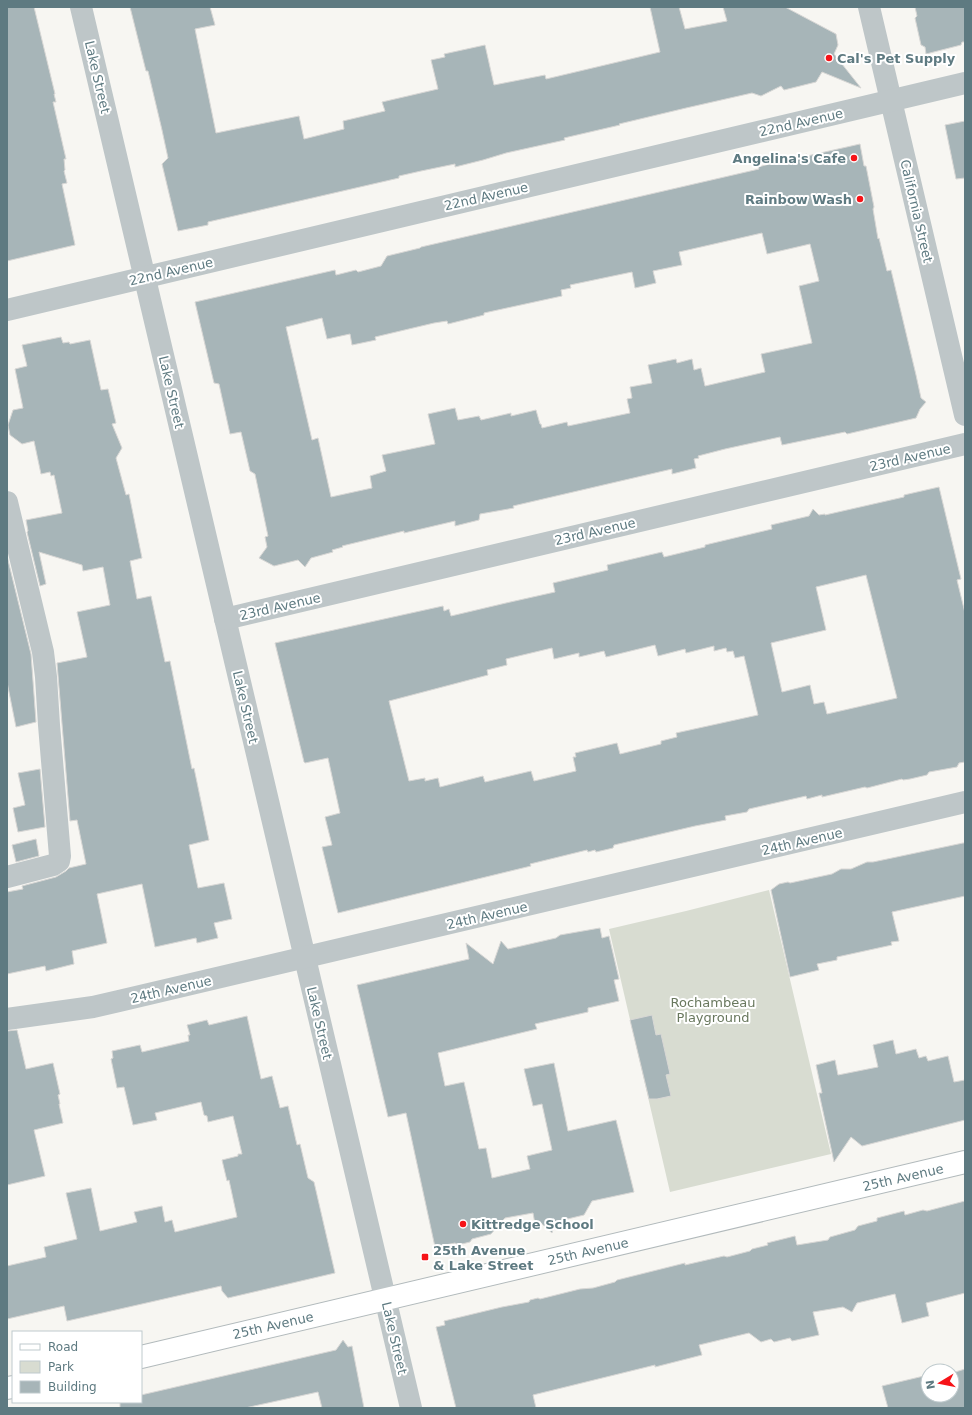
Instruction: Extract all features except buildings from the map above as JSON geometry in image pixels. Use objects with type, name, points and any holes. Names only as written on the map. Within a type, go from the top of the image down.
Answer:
[{"type":"main road","name":"25th Avenue","points":[[142,1357],[965,1162]]},
{"type":"street","name":"Lake Street","points":[[81,7],[411,1408]]},
{"type":"street","name":"California Street","points":[[869,7],[965,415]]},
{"type":"street","name":"22nd Avenue","points":[[7,310],[965,84]]},
{"type":"street","name":"23rd Avenue","points":[[225,619],[965,444]]},
{"type":"street","points":[[7,502],[43,652],[60,856],[59,861],[53,865],[7,876]]},
{"type":"street","name":"24th Avenue","points":[[7,1019],[93,1006],[305,958],[965,802]]},
{"type":"green space","name":"Rochambeau Playground","points":[[769,890],[831,1154],[670,1192],[609,929]]},
{"type":"place","name":"Cal's Pet Supply","points":[[829,58]]},
{"type":"place","name":"Angelina's Cafe","points":[[854,158]]},
{"type":"place","name":"Rainbow Wash","points":[[860,199]]},
{"type":"place","name":"Kittredge School","points":[[463,1224]]},
{"type":"place","name":"25th Avenue & Lake Street","points":[[425,1257]]}]
